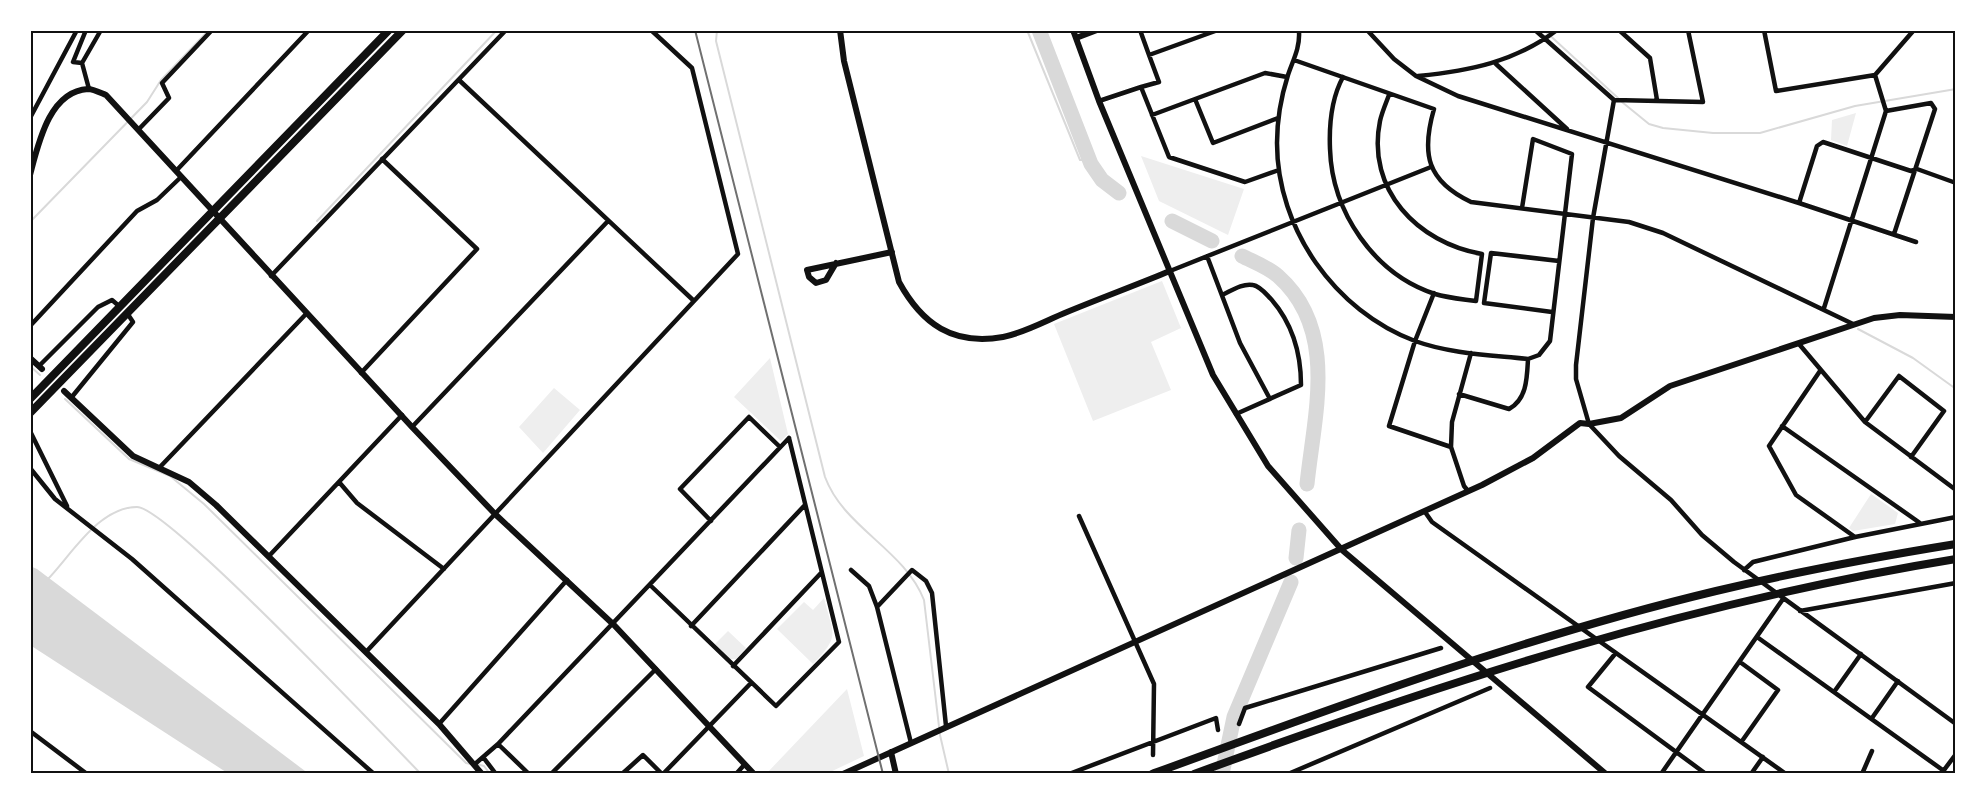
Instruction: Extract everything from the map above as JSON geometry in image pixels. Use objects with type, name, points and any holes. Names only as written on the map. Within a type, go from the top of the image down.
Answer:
[{"type":"highway","points":[[1152,774],[1451,668],[1602,622],[1714,592],[1956,544]]},
{"type":"highway","points":[[1194,774],[1460,680],[1613,634],[1791,590],[1956,559]]},
{"type":"main road","points":[[30,399],[389,30]]},
{"type":"main road","points":[[30,413],[403,30]]},
{"type":"street","points":[[30,118],[77,30]]},
{"type":"street","points":[[82,63],[73,62],[86,30]]},
{"type":"street","points":[[88,89],[82,63],[101,30]]},
{"type":"street","points":[[139,129],[169,98],[162,83],[212,30]]},
{"type":"street","points":[[176,171],[309,30]]},
{"type":"street","points":[[271,276],[506,30]]},
{"type":"street","points":[[366,652],[738,254],[692,68],[651,30]]},
{"type":"street","points":[[840,30],[844,61],[899,282],[910,303],[927,320],[952,335],[974,339],[1004,337],[1431,167]]},
{"type":"street","points":[[1073,30],[1099,102],[1213,375],[1282,485],[1342,550],[1606,774]]},
{"type":"street","points":[[1076,38],[1097,30]]},
{"type":"street","points":[[1099,102],[1159,82],[1140,30]]},
{"type":"street","points":[[1149,55],[1218,30]]},
{"type":"street","points":[[1367,30],[1394,58],[1416,76],[1496,110],[1569,130],[1916,242]]},
{"type":"street","points":[[1535,30],[1614,100],[1703,102],[1688,30]]},
{"type":"street","points":[[1416,76],[1496,64],[1545,39],[1557,30]]},
{"type":"street","points":[[1619,30],[1650,58],[1657,100]]},
{"type":"street","points":[[1626,36],[1631,30]]},
{"type":"street","points":[[1764,30],[1776,91],[1832,80],[1844,81],[1875,75],[1914,30]]},
{"type":"street","points":[[1301,31],[1300,44],[1287,77],[1278,118],[1279,170],[1293,221],[1312,258],[1334,286],[1372,318],[1415,341],[1471,353],[1528,359],[1539,355],[1550,341],[1572,154],[1533,140],[1522,208]]},
{"type":"street","points":[[1294,60],[1434,109],[1427,142],[1431,167],[1438,179],[1452,193],[1471,202],[1629,222],[1663,233],[1824,308],[1853,324]]},
{"type":"street","points":[[1496,64],[1569,130]]},
{"type":"street","points":[[1152,115],[1265,73],[1287,77]]},
{"type":"street","points":[[1824,308],[1849,220],[1886,111],[1875,75]]},
{"type":"street","points":[[1343,78],[1334,100],[1329,139],[1330,162],[1340,202],[1351,224],[1378,258],[1393,271],[1434,293],[1476,302],[1482,254],[1462,250],[1426,232],[1403,211],[1386,184],[1378,145],[1380,121],[1389,95]]},
{"type":"street","points":[[459,80],[694,301]]},
{"type":"street","points":[[1141,87],[1169,157],[1245,182],[1279,170]]},
{"type":"street","points":[[30,175],[46,125],[55,107],[67,96],[88,89],[106,95],[306,314],[495,514],[614,625],[754,774]]},
{"type":"street","points":[[1195,99],[1213,143],[1278,118]]},
{"type":"street","points":[[1614,100],[1593,218],[1576,365],[1576,379],[1589,424],[1619,456],[1671,500],[1702,535],[1744,570],[1956,724]]},
{"type":"street","points":[[1886,111],[1930,103],[1935,109],[1894,234]]},
{"type":"street","points":[[1799,203],[1816,146],[1823,142],[1911,171],[1917,169],[1956,183]]},
{"type":"street","points":[[361,373],[477,249],[382,159]]},
{"type":"street","points":[[30,326],[137,210],[157,200],[182,177]]},
{"type":"street","points":[[412,427],[608,221]]},
{"type":"street","points":[[836,263],[826,280],[816,283],[809,277],[807,270],[836,263],[891,252]]},
{"type":"street","points":[[1552,312],[1484,303],[1491,254],[1558,261]]},
{"type":"street","points":[[1207,256],[1240,343],[1270,399]]},
{"type":"street","points":[[1222,295],[1245,285],[1255,285],[1265,293],[1287,321],[1298,351],[1301,385],[1236,414]]},
{"type":"street","points":[[1434,293],[1415,341],[1389,426],[1451,447]]},
{"type":"street","points":[[30,358],[40,368],[98,307],[112,300],[119,306]]},
{"type":"street","points":[[71,398],[124,336],[133,322],[127,313]]},
{"type":"street","points":[[160,467],[306,314]]},
{"type":"street","points":[[843,774],[1135,640],[1425,512],[1533,458],[1580,423],[1589,424],[1622,418],[1670,386],[1853,324],[1900,315],[1956,317]]},
{"type":"street","points":[[1799,344],[1865,422],[1956,490]]},
{"type":"street","points":[[1468,491],[1464,486],[1451,447],[1452,422],[1471,353]]},
{"type":"street","points":[[1459,394],[1509,410],[1517,405],[1526,387],[1528,359]]},
{"type":"street","points":[[1820,371],[1769,446],[1796,495],[1855,537]]},
{"type":"street","points":[[1865,422],[1899,376],[1944,411],[1911,457]]},
{"type":"street","points":[[64,391],[133,456],[189,482],[439,724],[482,774]]},
{"type":"street","points":[[268,556],[402,415]]},
{"type":"street","points":[[711,520],[680,489],[748,417],[780,447]]},
{"type":"street","points":[[1782,426],[1920,523]]},
{"type":"street","points":[[30,431],[68,509]]},
{"type":"street","points":[[475,764],[498,744],[614,625],[650,585],[789,438],[839,642],[776,706],[650,585]]},
{"type":"street","points":[[30,468],[55,499],[132,559],[374,774]]},
{"type":"street","points":[[339,482],[357,503],[444,569]]},
{"type":"street","points":[[691,626],[804,506]]},
{"type":"street","points":[[1425,512],[1432,522],[1786,774]]},
{"type":"street","points":[[1079,516],[1154,684],[1153,755]]},
{"type":"street","points":[[1744,570],[1754,562],[1855,537],[1956,518]]},
{"type":"street","points":[[851,570],[870,586],[911,743]]},
{"type":"street","points":[[877,607],[912,570],[926,581],[932,593],[946,726]]},
{"type":"street","points":[[733,666],[821,573]]},
{"type":"street","points":[[439,724],[567,580]]},
{"type":"street","points":[[1800,611],[1956,583]]},
{"type":"street","points":[[1661,774],[1783,599]]},
{"type":"street","points":[[1757,637],[1872,718],[1942,772],[1956,754]]},
{"type":"street","points":[[1239,724],[1245,708],[1441,648]]},
{"type":"street","points":[[1615,654],[1588,687],[1706,774]]},
{"type":"street","points":[[1834,692],[1861,654]]},
{"type":"street","points":[[1740,662],[1778,690],[1742,741]]},
{"type":"street","points":[[551,774],[656,669]]},
{"type":"street","points":[[1872,718],[1898,681]]},
{"type":"street","points":[[622,774],[643,755],[662,774],[751,683]]},
{"type":"street","points":[[1288,774],[1490,688]]},
{"type":"street","points":[[1069,774],[1216,718],[1218,730]]},
{"type":"street","points":[[30,731],[87,774]]},
{"type":"street","points":[[498,744],[529,774]]},
{"type":"street","points":[[1863,774],[1872,751]]},
{"type":"street","points":[[891,753],[896,774]]},
{"type":"street","points":[[483,757],[496,774]]},
{"type":"street","points":[[1751,774],[1763,757]]},
{"type":"street","points":[[736,774],[745,764]]},
{"type":"shaded area","points":[[1856,113],[1847,146],[1831,140],[1832,120]]},
{"type":"shaded area","points":[[1141,156],[1244,189],[1228,235],[1159,201]]},
{"type":"shaded area","points":[[1162,281],[1181,328],[1151,342],[1171,390],[1093,421],[1054,324]]},
{"type":"shaded area","points":[[770,358],[788,434],[781,441],[734,397]]},
{"type":"shaded area","points":[[554,388],[580,410],[543,453],[519,427]]},
{"type":"shaded area","points":[[1871,494],[1898,513],[1895,524],[1853,531],[1849,528]]},
{"type":"shaded area","points":[[30,566],[309,774],[229,774],[30,645]]},
{"type":"shaded area","points":[[824,598],[832,627],[831,640],[813,664],[777,629],[804,602],[813,610]]},
{"type":"shaded area","points":[[728,631],[746,648],[736,659],[730,659],[715,644]]},
{"type":"shaded area","points":[[847,689],[864,756],[826,774],[766,774]]},
{"type":"waterway","points":[[30,222],[147,102],[161,80],[209,30]]},
{"type":"waterway","points":[[317,221],[497,30]]},
{"type":"waterway","points":[[717,30],[716,41],[825,477],[834,495],[846,511],[903,566],[915,582],[924,600],[940,735],[949,774]]},
{"type":"waterway","points":[[1027,30],[1080,160],[1090,160]]},
{"type":"waterway","points":[[1039,30],[1091,164],[1102,180],[1119,193]]},
{"type":"waterway","points":[[1544,30],[1618,98]]},
{"type":"waterway","points":[[1622,102],[1649,124],[1663,128],[1713,133],[1760,133],[1855,106],[1956,89]]},
{"type":"waterway","points":[[1172,221],[1212,241]]},
{"type":"waterway","points":[[1242,256],[1278,276],[1297,298],[1309,322],[1316,347],[1318,374],[1307,484]]},
{"type":"waterway","points":[[1858,329],[1913,358],[1956,389]]},
{"type":"waterway","points":[[30,366],[40,375]]},
{"type":"waterway","points":[[65,399],[129,459],[170,476],[204,504],[466,763],[471,764]]},
{"type":"waterway","points":[[48,579],[87,534],[110,515],[123,509],[137,507],[157,517],[190,544],[278,627],[421,774]]},
{"type":"waterway","points":[[1296,558],[1299,530]]},
{"type":"waterway","points":[[1222,774],[1234,717],[1291,582]]},
{"type":"waterway","points":[[476,764],[484,766],[490,774]]},
{"type":"railway","points":[[695,30],[883,774]]}]
